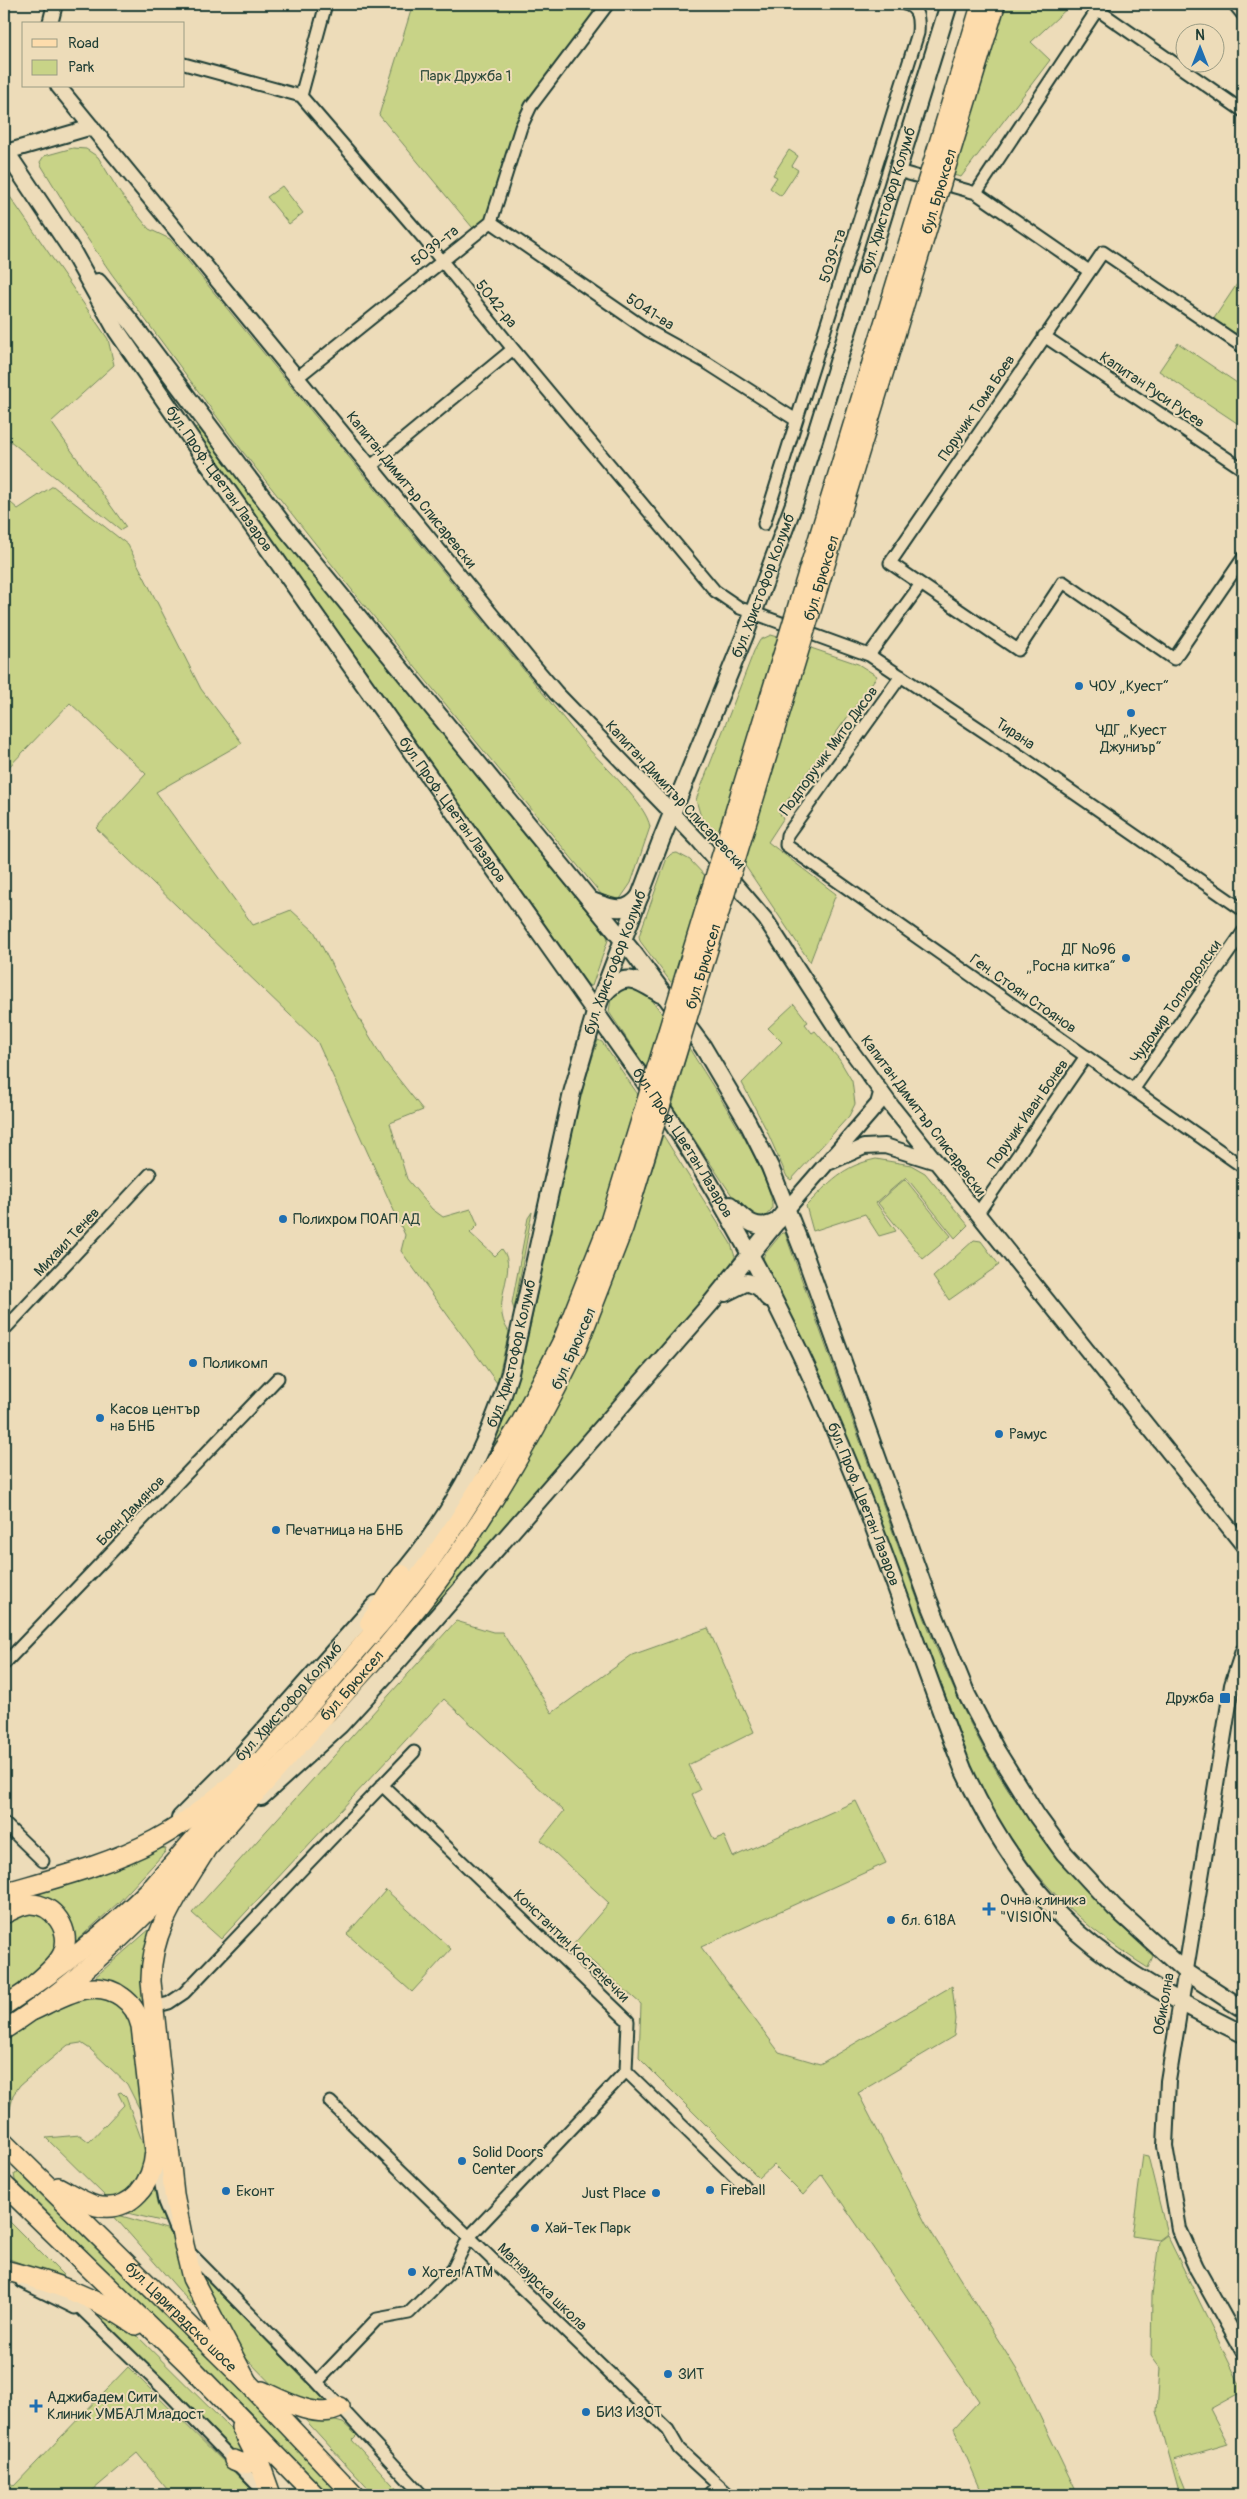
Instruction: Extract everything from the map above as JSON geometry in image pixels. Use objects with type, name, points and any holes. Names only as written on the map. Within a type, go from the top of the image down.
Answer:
[{"type":"highway","points":[[4,1893],[108,1861],[156,1840],[203,1809],[259,1762]]},
{"type":"highway","points":[[205,1851],[168,1911],[155,1941],[151,1971],[174,2194],[192,2278],[249,2384],[298,2407],[326,2412],[333,2412],[340,2407]]},
{"type":"highway","points":[[4,1914],[21,1906],[42,1906],[54,1914],[63,1928],[65,1945],[62,1956],[28,1990]]},
{"type":"highway","points":[[34,2010],[71,1993],[94,1988],[112,1990],[134,2007],[141,2026],[155,2151],[152,2170],[145,2187],[132,2198],[115,2206],[99,2206],[87,2203],[36,2174]]},
{"type":"highway","name":"бул. Цариградско шосе","points":[[4,2143],[249,2384],[354,2495]]},
{"type":"highway","name":"бул. Цариградско шосе","points":[[4,2185],[187,2363],[315,2495]]},
{"type":"highway","points":[[4,2270],[75,2290],[113,2310],[187,2363]]},
{"type":"highway","points":[[230,2406],[254,2452],[269,2495]]},
{"type":"highway","points":[[234,2460],[244,2464],[250,2463],[254,2452]]},
{"type":"main road","name":"бул. Христофор Колумб","points":[[156,1840],[233,1765],[402,1574],[440,1523],[485,1442],[503,1398],[510,1373],[572,1093],[595,1014],[640,896],[754,613],[806,470],[949,4]]},
{"type":"main road","name":"бул. Брюксел","points":[[222,1832],[381,1652],[453,1560],[506,1480],[543,1416],[610,1220],[981,4]]},
{"type":"main road","name":"бул. Брюксел","points":[[332,1680],[389,1614],[458,1522],[569,1344],[627,1217],[996,4]]},
{"type":"main road","name":"бул. Проф. Цветан Лазаров","points":[[5,151],[71,249],[117,331],[187,434],[669,1117],[709,1180],[751,1255],[816,1387],[866,1506],[963,1769],[988,1818],[1018,1866],[1066,1921],[1111,1958],[1181,2002],[1243,2034]]},
{"type":"main road","name":"бул. Проф. Цветан Лазаров","points":[[71,249],[132,322],[288,531],[592,901],[703,1047],[747,1121],[928,1599],[978,1719],[1037,1816],[1064,1853],[1114,1907],[1186,1972],[1243,2009]]},
{"type":"main road","points":[[592,901],[620,910],[634,904],[640,896]]},
{"type":"main road","points":[[602,996],[614,983],[628,979],[641,982],[668,999]]},
{"type":"main road","points":[[709,1180],[750,1224],[762,1226],[783,1215]]},
{"type":"main road","points":[[4,2030],[34,2010],[109,1951],[156,1905],[222,1832],[346,1718],[711,1303],[783,1215]]},
{"type":"main road","points":[[711,1303],[735,1286],[747,1282],[759,1287],[778,1308]]},
{"type":"main road","points":[[332,1680],[402,1574]]},
{"type":"main road","name":"бул. Христофор Колумб","points":[[4,2006],[67,1964],[124,1914],[154,1884],[332,1680]]},
{"type":"street","points":[[50,22],[55,4]]},
{"type":"street","points":[[185,64],[301,96],[326,4]]},
{"type":"street","points":[[491,222],[521,127],[531,106],[608,4]]},
{"type":"street","name":"5039-та","points":[[764,524],[918,33],[919,16],[910,5],[904,4]]},
{"type":"street","points":[[1234,4],[1243,15]]},
{"type":"street","points":[[976,193],[1100,7],[1243,111]]},
{"type":"street","name":"Капитан Димитър Списаревски","points":[[60,88],[551,686],[673,813],[766,920],[881,1093],[1243,1545]]},
{"type":"street","name":"5042-ра","points":[[301,96],[441,260],[715,591],[754,613]]},
{"type":"street","points":[[5,151],[92,127]]},
{"type":"street","points":[[898,171],[976,193],[1090,271]]},
{"type":"street","name":"5039-та","points":[[298,377],[441,260],[491,222]]},
{"type":"street","name":"5041-ва","points":[[491,222],[649,332],[707,363],[796,420]]},
{"type":"street","name":"Поручик Тома Боев","points":[[921,584],[890,563],[1102,252],[1243,347]]},
{"type":"street","name":"Капитан Руси Русев","points":[[1044,336],[1243,469]]},
{"type":"street","points":[[371,466],[513,349]]},
{"type":"street","points":[[869,655],[921,584],[1018,650],[1063,582],[1174,659],[1243,558]]},
{"type":"street","name":"Тирана","points":[[754,613],[869,655],[1243,910]]},
{"type":"street","name":"Подпоручик Мито Дисов","points":[[786,845],[787,835],[901,676]]},
{"type":"street","name":"Ген. Стоян Стоянов","points":[[786,845],[1243,1167]]},
{"type":"street","name":"Чудомир Топлодолски","points":[[1133,1090],[1243,932]]},
{"type":"street","name":"Поручик Иван Бонев","points":[[978,1213],[1086,1056]]},
{"type":"street","points":[[783,1215],[878,1104],[881,1093]]},
{"type":"street","points":[[827,1163],[864,1147],[885,1146],[934,1161]]},
{"type":"street","name":"Михаил Тенев","points":[[4,1330],[150,1174]]},
{"type":"street","name":"Боян Дамянов","points":[[4,1664],[278,1378]]},
{"type":"street","name":"Обиколна","points":[[1243,1651],[1232,1685],[1168,2080],[1165,2119],[1165,2146],[1178,2220],[1196,2266],[1243,2351]]},
{"type":"street","points":[[154,2007],[169,2003],[184,1993],[414,1752]]},
{"type":"street","name":"Константин Костенечки","points":[[382,1786],[628,2021],[626,2071]]},
{"type":"street","points":[[4,1823],[43,1861]]},
{"type":"street","points":[[317,2382],[377,2319],[409,2314],[453,2269],[469,2237],[626,2071],[744,2186]]},
{"type":"street","name":"Магнаурска школа","points":[[330,2102],[668,2430],[679,2449],[729,2495]]},
{"type":"street","points":[[155,2151],[164,2202],[172,2224],[184,2245],[317,2382],[422,2495]]},
{"type":"street","points":[[4,2261],[31,2270],[53,2283],[269,2495]]},
{"type":"street","points":[[4,2274],[81,2310]]},
{"type":"street","points":[[708,2495],[718,2485]]},
{"type":"green space","name":"Парк Дружба 1","points":[[413,4],[606,4],[531,106],[491,222],[477,233],[379,115]]},
{"type":"green space","points":[[1006,4],[1072,4],[1031,42],[1050,60],[961,177],[953,175]]},
{"type":"green space","points":[[73,148],[86,149],[98,157],[120,193],[149,229],[170,239],[587,747],[633,797],[647,818],[650,827],[631,883],[620,899],[614,900],[601,894],[352,590],[243,452],[111,273],[74,219],[40,162],[44,156]]},
{"type":"green space","points":[[789,150],[798,156],[792,166],[798,170],[781,196],[770,188],[777,177],[773,175]]},
{"type":"green space","points":[[282,186],[303,213],[289,224],[267,197]]},
{"type":"green space","points":[[4,188],[108,339],[114,365],[51,422],[126,527],[121,530],[4,436]]},
{"type":"green space","points":[[1243,275],[1243,321],[1235,334],[1213,320]]},
{"type":"green space","points":[[1178,343],[1243,387],[1243,427],[1159,371]]},
{"type":"green space","points":[[198,427],[295,553],[607,936],[608,940],[592,986],[588,985],[195,429]]},
{"type":"green space","points":[[53,486],[128,545],[201,689],[242,743],[156,792],[253,925],[291,910],[314,931],[360,1020],[385,1062],[423,1110],[390,1123],[407,1179],[432,1209],[443,1217],[471,1209],[478,1225],[470,1233],[495,1256],[502,1249],[507,1258],[508,1267],[502,1298],[502,1309],[503,1321],[509,1332],[497,1383],[401,1251],[405,1235],[317,1041],[96,828],[146,774],[70,703],[4,772],[4,497],[18,509]]},
{"type":"green space","points":[[771,635],[778,637],[718,837],[701,817],[696,800],[754,651],[760,640]]},
{"type":"green space","points":[[808,647],[858,664],[877,676],[779,812],[783,819],[768,842],[836,894],[810,962],[744,864]]},
{"type":"green space","points":[[677,853],[690,860],[706,877],[673,985],[640,941],[639,936],[667,858],[671,854]]},
{"type":"green space","points":[[624,984],[646,992],[663,1015],[647,1069],[609,1012],[611,998]]},
{"type":"green space","points":[[794,1004],[808,1022],[805,1024],[812,1033],[815,1031],[839,1059],[852,1081],[855,1104],[849,1116],[791,1180],[787,1177],[766,1129],[742,1083],[782,1042],[768,1028]]},
{"type":"green space","points":[[598,1040],[602,1042],[639,1096],[595,1234],[556,1335],[523,1401],[465,1499],[508,1405],[523,1360],[575,1113]]},
{"type":"green space","points":[[689,1048],[739,1128],[763,1175],[770,1195],[772,1209],[762,1220],[741,1209],[672,1106]]},
{"type":"green space","points":[[663,1135],[731,1244],[735,1257],[729,1269],[377,1674],[307,1749],[457,1568],[483,1532],[541,1438],[566,1390],[609,1290],[629,1239]]},
{"type":"green space","points":[[876,1159],[911,1165],[925,1173],[968,1225],[955,1238],[906,1177],[876,1203],[896,1231],[879,1236],[865,1214],[813,1231],[806,1206],[837,1176],[854,1166]]},
{"type":"green space","points":[[905,1179],[951,1236],[923,1259],[878,1203]]},
{"type":"green space","points":[[532,1212],[514,1310],[512,1303],[528,1218]]},
{"type":"green space","points":[[782,1233],[785,1233],[923,1614],[960,1703],[990,1760],[1025,1814],[1044,1840],[1085,1888],[1153,1956],[1148,1968],[1092,1928],[1047,1885],[1009,1835],[975,1775],[860,1467],[814,1362],[763,1260],[764,1255]]},
{"type":"green space","points":[[974,1240],[981,1241],[999,1265],[949,1300],[933,1277]]},
{"type":"green space","points":[[456,1621],[493,1632],[502,1632],[552,1713],[632,1655],[708,1628],[754,1732],[688,1765],[700,1790],[692,1794],[714,1840],[724,1836],[733,1857],[856,1801],[886,1863],[701,1947],[779,2052],[820,2064],[952,1986],[956,2019],[954,2036],[858,2093],[926,2224],[1020,2375],[1078,2495],[983,2495],[954,2428],[979,2401],[822,2174],[803,2195],[773,2165],[759,2178],[639,2058],[641,2004],[573,1945],[609,1903],[541,1840],[564,1811],[444,1699],[221,1939],[192,1913]]},
{"type":"green space","points":[[162,1848],[166,1849],[165,1852],[119,1902],[74,1943],[65,1917],[4,1907],[4,1903],[115,1868]]},
{"type":"green space","points":[[386,1890],[451,1949],[412,1992],[347,1934]]},
{"type":"green space","points":[[33,1910],[53,1922],[59,1942],[45,1966],[4,1995],[4,1920]]},
{"type":"green space","points":[[152,1928],[149,2019],[94,1978]]},
{"type":"green space","points":[[78,1995],[116,2000],[133,2020],[144,2118],[127,2084],[90,2049],[81,2043],[68,2045],[20,2085],[13,2095],[10,2109],[4,2104],[4,2041]]},
{"type":"green space","points":[[121,2092],[126,2097],[146,2152],[137,2188],[109,2200],[46,2138],[80,2135],[89,2142],[124,2105],[118,2093]]},
{"type":"green space","points":[[1143,2155],[1148,2156],[1167,2234],[1159,2240],[1132,2236]]},
{"type":"green space","points":[[18,2172],[262,2411],[341,2495],[328,2495],[255,2417],[15,2180],[14,2174]]},
{"type":"green space","points":[[154,2181],[165,2222],[119,2211]]},
{"type":"green space","points":[[111,2213],[170,2230],[204,2317],[193,2306]]},
{"type":"green space","points":[[7,2219],[70,2282],[4,2257]]},
{"type":"green space","points":[[1167,2235],[1243,2391],[1210,2409],[1228,2444],[1174,2460],[1188,2495],[1180,2495],[1157,2411],[1160,2368],[1151,2356],[1152,2295],[1159,2241]]},
{"type":"green space","points":[[198,2271],[327,2403],[327,2406],[281,2394],[246,2358],[234,2342]]},
{"type":"green space","points":[[75,2297],[117,2316],[240,2438],[248,2448],[241,2459],[186,2403]]},
{"type":"green space","points":[[128,2367],[257,2495],[172,2495],[137,2453],[87,2495],[4,2495],[4,2478],[14,2486]]},
{"type":"green space","points":[[307,2413],[343,2423],[357,2435],[352,2440],[402,2495],[374,2495],[301,2415]]},
{"type":"place","name":"ЧОУ „Куест“","points":[[1079,686]]},
{"type":"place","name":"ЧДГ „Куест Джуниър“","points":[[1131,713]]},
{"type":"place","name":"ДГ №96 „Росна китка“","points":[[1126,958]]},
{"type":"place","name":"Полихром ПОАП АД","points":[[283,1219]]},
{"type":"place","name":"Поликомп","points":[[193,1363]]},
{"type":"place","name":"Касов център на БНБ","points":[[100,1418]]},
{"type":"place","name":"Рамус","points":[[999,1434]]},
{"type":"place","name":"Печатница на БНБ","points":[[276,1530]]},
{"type":"place","name":"Дружба","points":[[1225,1698]]},
{"type":"place","name":"Очна клиника \"VISION\"","points":[[989,1909]]},
{"type":"place","name":"бл. 618А","points":[[891,1920]]},
{"type":"place","name":"Solid Doors Center","points":[[462,2161]]},
{"type":"place","name":"Fireball","points":[[710,2190]]},
{"type":"place","name":"Еконт","points":[[226,2191]]},
{"type":"place","name":"Just Place","points":[[656,2193]]},
{"type":"place","name":"Хай-Тек Парк","points":[[535,2228]]},
{"type":"place","name":"Хотел АТМ","points":[[412,2272]]},
{"type":"place","name":"ЗИТ","points":[[668,2374]]},
{"type":"place","name":"Аджибадем Сити Клиник УМБАЛ Младост","points":[[36,2406]]},
{"type":"place","name":"БИЗ ИЗОТ","points":[[586,2412]]}]
